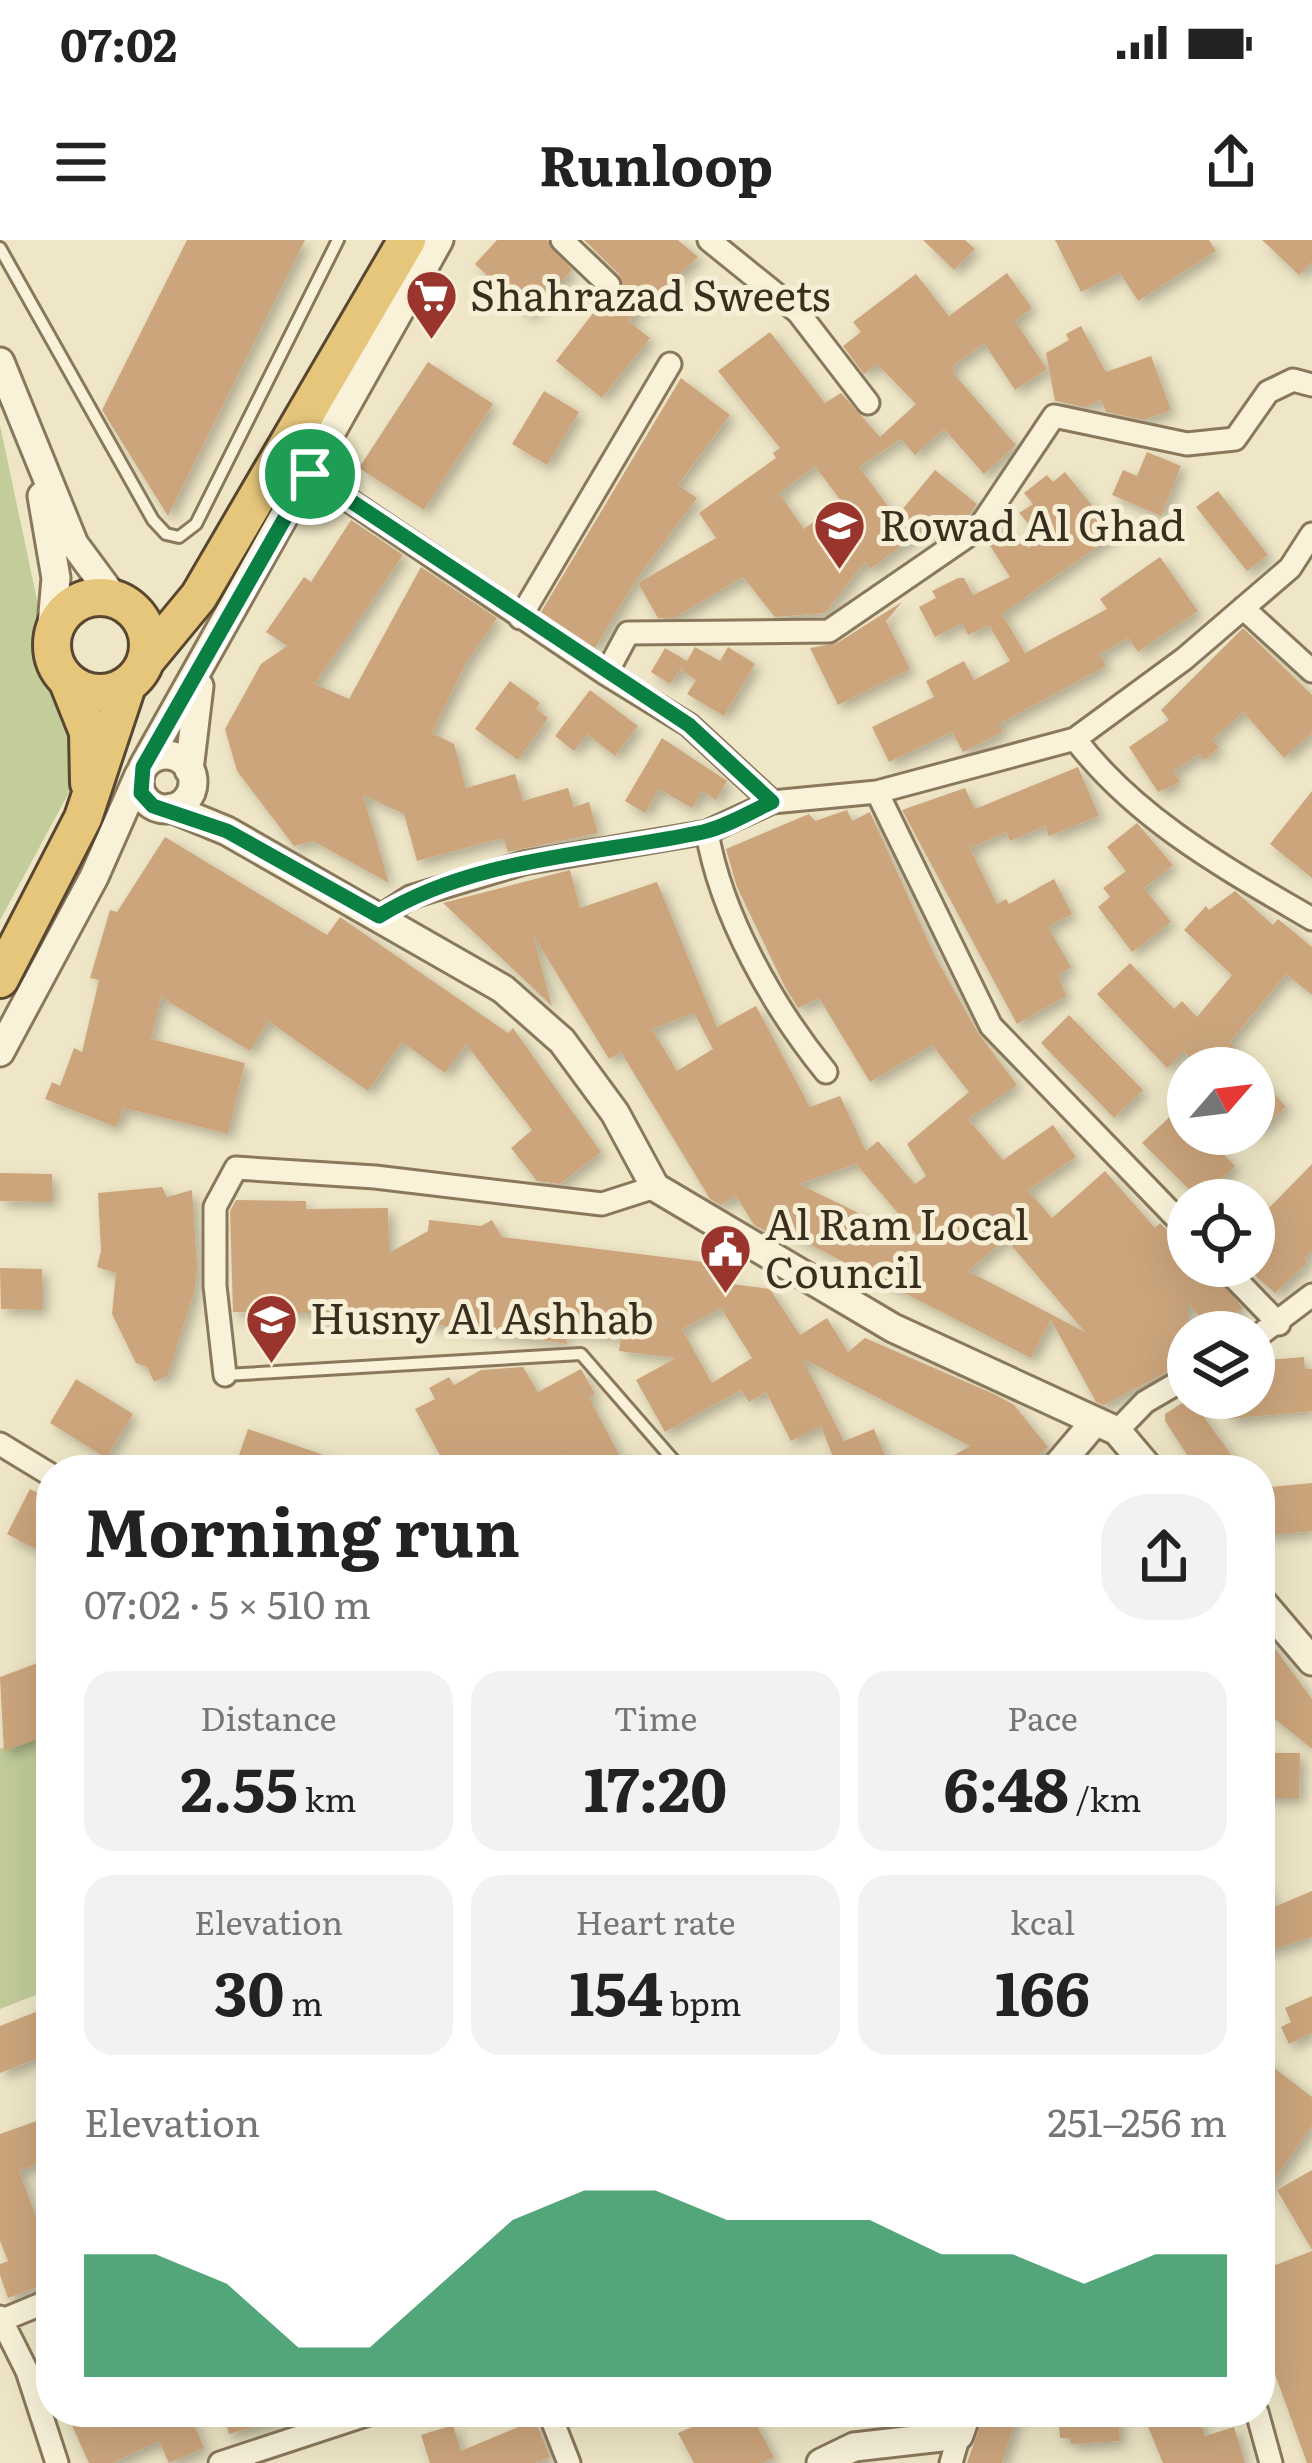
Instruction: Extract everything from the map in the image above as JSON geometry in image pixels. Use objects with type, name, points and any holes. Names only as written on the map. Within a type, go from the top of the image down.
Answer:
[{"type":"highway","points":[[68,682],[97,694],[137,672],[199,596],[396,243]]},
{"type":"highway","points":[[83,818],[92,760],[88,732],[68,682],[53,660],[51,638],[56,622],[81,599],[119,601],[177,593],[218,562]]},
{"type":"highway","points":[[0,979],[83,818],[137,672],[145,627],[119,601]]},
{"type":"street","points":[[0,1052],[94,877],[141,771],[439,240]]},
{"type":"street","points":[[562,240],[609,285]]},
{"type":"street","points":[[709,240],[798,312],[868,403]]},
{"type":"street","points":[[0,362],[74,544],[119,601]]},
{"type":"street","points":[[520,618],[670,364]]},
{"type":"street","points":[[606,674],[628,633],[829,632],[979,528],[1054,416],[1187,444],[1220,441],[1235,439],[1268,392],[1293,380],[1312,385]]},
{"type":"street","points":[[27,421],[56,578],[51,638]]},
{"type":"street","points":[[310,474],[520,618],[689,725],[772,802]]},
{"type":"street","points":[[379,916],[410,897],[524,863],[707,832],[772,802],[877,792],[1075,739],[1290,568],[1312,533]]},
{"type":"street","points":[[1243,608],[1312,671]]},
{"type":"street","points":[[94,877],[126,838],[186,800],[193,714],[209,653]]},
{"type":"street","points":[[1075,739],[1098,770],[1188,847],[1312,919]]},
{"type":"street","points":[[141,771],[165,754],[191,774],[232,824],[292,871]]},
{"type":"street","points":[[141,771],[146,800],[227,831],[503,989],[562,1041],[615,1113],[655,1186],[893,1328],[1105,1428],[1134,1455]]},
{"type":"street","points":[[877,792],[991,1026],[1167,1208]]},
{"type":"street","points":[[707,832],[713,868],[741,927],[793,1030],[826,1072]]},
{"type":"street","points":[[225,1375],[215,1286],[215,1207],[236,1168],[375,1177],[602,1204],[655,1186]]},
{"type":"street","points":[[1243,1287],[1279,1324]]},
{"type":"street","points":[[1275,1326],[1312,1295]]},
{"type":"street","points":[[1072,1455],[1167,1389]]},
{"type":"street","points":[[0,1444],[36,1466]]},
{"type":"street","points":[[1275,1618],[1312,1661]]},
{"type":"street","points":[[36,2306],[0,2320],[36,2401]]},
{"type":"street","points":[[45,2427],[57,2463]]},
{"type":"street","points":[[220,2463],[329,2427]]},
{"type":"street","points":[[555,2427],[569,2463]]},
{"type":"street","points":[[1261,2427],[1271,2463]]},
{"type":"street","points":[[820,2463],[854,2447],[959,2437]]},
{"type":"lane","points":[[0,248],[153,520],[166,534],[179,538],[196,524],[338,240]]},
{"type":"lane","points":[[225,1375],[581,1354],[669,1455]]},
{"type":"green space","points":[[0,425],[41,619],[43,670],[72,739],[72,787],[0,920]]},
{"type":"green space","points":[[36,1736],[36,1995],[0,2009],[0,1749]]},
{"type":"building","points":[[187,240],[305,240],[168,516],[102,410]]},
{"type":"building","points":[[497,240],[547,240],[572,270],[530,316],[475,264]]},
{"type":"building","points":[[584,240],[678,240],[698,257],[628,321],[650,338],[602,398],[556,361],[604,299],[619,296],[624,287],[619,274]]},
{"type":"building","points":[[923,240],[965,240],[975,249],[954,270]]},
{"type":"building","points":[[1055,240],[1209,240],[1216,251],[1138,301],[1120,273],[1081,292]]},
{"type":"building","points":[[1262,240],[1312,240],[1312,262],[1299,275]]},
{"type":"building","points":[[1007,273],[1032,308],[1015,321],[1047,369],[1015,390],[984,343],[953,366],[954,374],[1016,445],[984,474],[944,429],[915,455],[901,439],[859,467],[896,517],[935,470],[977,504],[968,517],[941,536],[929,525],[870,569],[865,562],[825,613],[775,617],[743,577],[674,618],[658,618],[638,583],[716,538],[699,513],[776,458],[773,453],[780,448],[718,371],[770,332],[825,403],[841,393],[880,437],[916,404],[877,364],[864,374],[843,346],[861,332],[853,322],[916,274],[949,316]],"holes":[[[815,466],[841,501],[804,529],[779,493]]]},
{"type":"building","points":[[1081,326],[1106,372],[1151,356],[1171,410],[1144,420],[1106,412],[1101,400],[1086,407],[1055,401],[1046,353],[1069,340],[1066,334]]},
{"type":"building","points":[[428,362],[493,404],[424,510],[359,468]]},
{"type":"building","points":[[681,378],[730,415],[678,485],[697,498],[636,580],[595,648],[541,612]]},
{"type":"building","points":[[544,391],[579,412],[547,465],[512,444]]},
{"type":"building","points":[[1147,452],[1181,466],[1161,516],[1112,495],[1123,470],[1137,476]]},
{"type":"building","points":[[1065,472],[1115,534],[1002,614],[1025,653],[1107,609],[1100,599],[1160,557],[1198,611],[1138,652],[1128,638],[1100,654],[1106,666],[999,724],[1003,732],[963,752],[952,732],[889,762],[872,727],[934,697],[926,681],[964,661],[974,680],[1010,661],[989,625],[968,635],[962,623],[935,637],[919,607],[936,598],[932,591],[958,578],[964,578],[973,595],[1010,577],[987,541],[1000,524],[1029,548],[1040,537],[1019,513],[1033,504],[1024,493],[1047,475],[1053,482]]},
{"type":"building","points":[[1218,491],[1268,555],[1247,571],[1196,507]]},
{"type":"building","points":[[351,520],[403,555],[315,684],[349,699],[421,567],[497,618],[466,663],[432,733],[454,744],[466,788],[515,774],[523,801],[568,788],[574,807],[589,802],[598,833],[508,852],[503,838],[417,861],[404,814],[363,795],[389,883],[313,841],[294,846],[237,771],[225,729],[261,664],[287,646],[266,632],[304,577],[311,582]]},
{"type":"building","points":[[902,602],[886,621],[910,669],[838,705],[810,648],[837,643]]},
{"type":"building","points":[[1243,628],[1312,695],[1312,733],[1284,758],[1243,712],[1212,740],[1219,747],[1205,760],[1199,754],[1173,772],[1180,782],[1158,792],[1129,747],[1169,720],[1161,710]]},
{"type":"building","points":[[695,647],[720,661],[728,647],[755,664],[724,716],[687,694],[696,680],[681,670],[684,664],[670,684],[651,672],[665,648],[687,661]]},
{"type":"building","points":[[510,681],[540,703],[536,709],[548,718],[518,760],[475,729]]},
{"type":"building","points":[[590,690],[638,726],[615,756],[587,734],[574,751],[555,736]]},
{"type":"building","points":[[662,738],[727,781],[716,800],[702,791],[692,808],[659,789],[645,813],[625,801]]},
{"type":"building","points":[[1078,767],[1099,816],[1049,836],[1045,826],[1010,841],[1006,832],[970,848],[997,904],[1006,899],[1009,904],[1054,879],[1072,914],[1048,927],[1071,967],[1058,975],[1066,996],[1017,1024],[902,810],[965,788],[975,809]]},
{"type":"building","points":[[1312,791],[1312,878],[1270,844]]},
{"type":"building","points":[[847,810],[852,821],[870,812],[935,956],[978,1033],[1017,1085],[968,1119],[1003,1160],[1053,1125],[1076,1157],[1028,1190],[1052,1218],[1105,1171],[1155,1228],[1160,1223],[1167,1230],[1167,1287],[1226,1287],[1243,1308],[1195,1311],[1188,1303],[1188,1311],[1167,1311],[1167,1372],[1104,1405],[1096,1402],[1051,1320],[1031,1358],[776,1227],[767,1232],[754,1225],[736,1196],[721,1205],[710,1199],[621,1052],[609,1059],[533,935],[552,1006],[443,903],[570,870],[580,908],[657,882],[717,1027],[756,1006],[810,1107],[840,1096],[866,1151],[878,1141],[915,1184],[926,1176],[907,1144],[969,1092],[932,1045],[870,1082],[819,998],[798,1008],[785,987],[737,887],[726,849],[809,814],[815,821]],"holes":[[[694,1013],[713,1049],[677,1071],[652,1029]],[[856,1164],[926,1246],[799,1184]],[[1006,1239],[1085,1332],[968,1271]]]},
{"type":"building","points":[[1137,823],[1173,865],[1144,888],[1171,922],[1132,952],[1098,907],[1110,897],[1103,888],[1126,871],[1107,847]]},
{"type":"building","points":[[165,837],[327,935],[340,917],[508,1033],[513,1028],[601,1152],[560,1184],[537,1181],[511,1148],[532,1130],[466,1044],[445,1073],[402,1042],[368,1091],[268,1021],[250,1051],[161,997],[151,1039],[245,1063],[228,1134],[124,1108],[116,1127],[45,1099],[52,1082],[60,1086],[74,1048],[82,1052],[99,980],[90,978],[110,910],[117,912]]},
{"type":"building","points":[[1235,891],[1273,925],[1278,919],[1312,947],[1312,995],[1286,974],[1230,1042],[1234,1047],[1167,1047],[1167,1068],[1097,994],[1130,963],[1174,1009],[1182,1001],[1197,1017],[1232,975],[1184,930],[1206,906],[1209,910]]},
{"type":"building","points":[[1069,1015],[1143,1090],[1114,1118],[1041,1043]]},
{"type":"building","points":[[1275,1094],[1286,1107],[1275,1117]]},
{"type":"building","points":[[1167,1119],[1167,1155],[1224,1155],[1235,1166],[1222,1179],[1179,1179],[1142,1143]]},
{"type":"building","points":[[1312,1164],[1312,1251],[1304,1259],[1308,1262],[1275,1293],[1268,1287],[1275,1287],[1275,1202]]},
{"type":"building","points":[[0,1173],[52,1174],[52,1202],[0,1201]]},
{"type":"building","points":[[162,1187],[167,1197],[192,1190],[197,1266],[195,1289],[168,1375],[154,1382],[147,1367],[136,1363],[112,1314],[116,1273],[97,1267],[101,1251],[98,1193]]},
{"type":"building","points":[[236,1200],[306,1201],[306,1209],[388,1208],[389,1253],[428,1231],[429,1220],[481,1226],[492,1220],[502,1237],[736,1266],[709,1281],[770,1289],[800,1335],[827,1318],[848,1352],[865,1338],[996,1395],[1014,1405],[1048,1447],[1038,1455],[954,1455],[970,1446],[802,1358],[844,1441],[874,1429],[885,1455],[832,1455],[821,1426],[791,1441],[766,1392],[749,1402],[741,1390],[665,1432],[636,1380],[676,1358],[619,1351],[621,1338],[561,1331],[568,1344],[413,1321],[321,1323],[321,1313],[233,1312],[230,1211]],"holes":[[[721,1308],[752,1358],[712,1383],[682,1329]]]},
{"type":"building","points":[[0,1268],[42,1269],[42,1310],[1,1309]]},
{"type":"building","points":[[1304,1357],[1305,1369],[1312,1369],[1312,1411],[1275,1415],[1275,1359]]},
{"type":"building","points":[[523,1367],[538,1392],[581,1369],[595,1394],[589,1397],[619,1455],[440,1455],[415,1409],[435,1399],[429,1388],[449,1377],[454,1385],[481,1370]]},
{"type":"building","points":[[76,1379],[133,1414],[108,1455],[50,1423]]},
{"type":"building","points":[[1167,1413],[1167,1419],[1205,1419],[1231,1455],[1187,1455],[1165,1421]]},
{"type":"building","points":[[248,1429],[322,1455],[239,1455]]},
{"type":"building","points":[[1312,1483],[1312,1531],[1275,1535],[1275,1487]]},
{"type":"building","points":[[30,1489],[36,1492],[36,1549],[7,1534]]},
{"type":"building","points":[[1275,1648],[1312,1699],[1312,1749],[1275,1719]]},
{"type":"building","points":[[36,1664],[36,1739],[4,1751],[0,1677]]},
{"type":"building","points":[[1275,1753],[1300,1753],[1299,1798],[1275,1798]]},
{"type":"building","points":[[1312,1891],[1312,1937],[1275,1948],[1275,1907]]},
{"type":"building","points":[[1312,1996],[1312,2033],[1289,2044],[1281,2027],[1291,2022],[1285,2008]]},
{"type":"building","points":[[36,2012],[36,2059],[0,2073],[0,2026]]},
{"type":"building","points":[[1275,2069],[1312,2097],[1312,2126],[1275,2179]]},
{"type":"building","points":[[36,2121],[36,2165],[19,2171],[36,2217],[36,2288],[8,2298],[0,2275],[0,2264],[8,2261],[0,2241],[0,2134]]},
{"type":"building","points":[[1312,2170],[1312,2250],[1277,2190]]},
{"type":"building","points":[[1312,2251],[1312,2463],[1307,2463],[1275,2374],[1275,2265]]},
{"type":"building","points":[[73,2427],[195,2427],[204,2448],[169,2463],[159,2441],[112,2463],[89,2463]]},
{"type":"building","points":[[227,2427],[256,2427],[229,2434]]},
{"type":"building","points":[[454,2427],[461,2451],[518,2427],[538,2427],[550,2457],[535,2463],[430,2463],[421,2435]]},
{"type":"building","points":[[692,2427],[757,2427],[774,2457],[763,2463],[694,2463],[678,2433]]},
{"type":"building","points":[[980,2427],[1013,2427],[1002,2463],[967,2463]]},
{"type":"building","points":[[1059,2427],[1119,2427],[1120,2441],[1071,2444],[1070,2438],[1060,2438]]},
{"type":"building","points":[[1148,2427],[1202,2427],[1205,2436],[1234,2427],[1245,2463],[1163,2463]]},
{"type":"place","name":"Shahrazad Sweets","points":[[431,342]]},
{"type":"place","name":"Rowad Al Ghad","points":[[840,572]]},
{"type":"place","name":"Al Ram Local Council","points":[[726,1295]]},
{"type":"place","name":"Husny Al Ashhab","points":[[271,1365]]},
{"type":"route","points":[[310,474],[520,618],[689,725],[772,802],[707,832],[524,863],[410,897],[379,916],[227,831],[171,808],[153,806],[141,793],[143,767],[310,474]]}]
